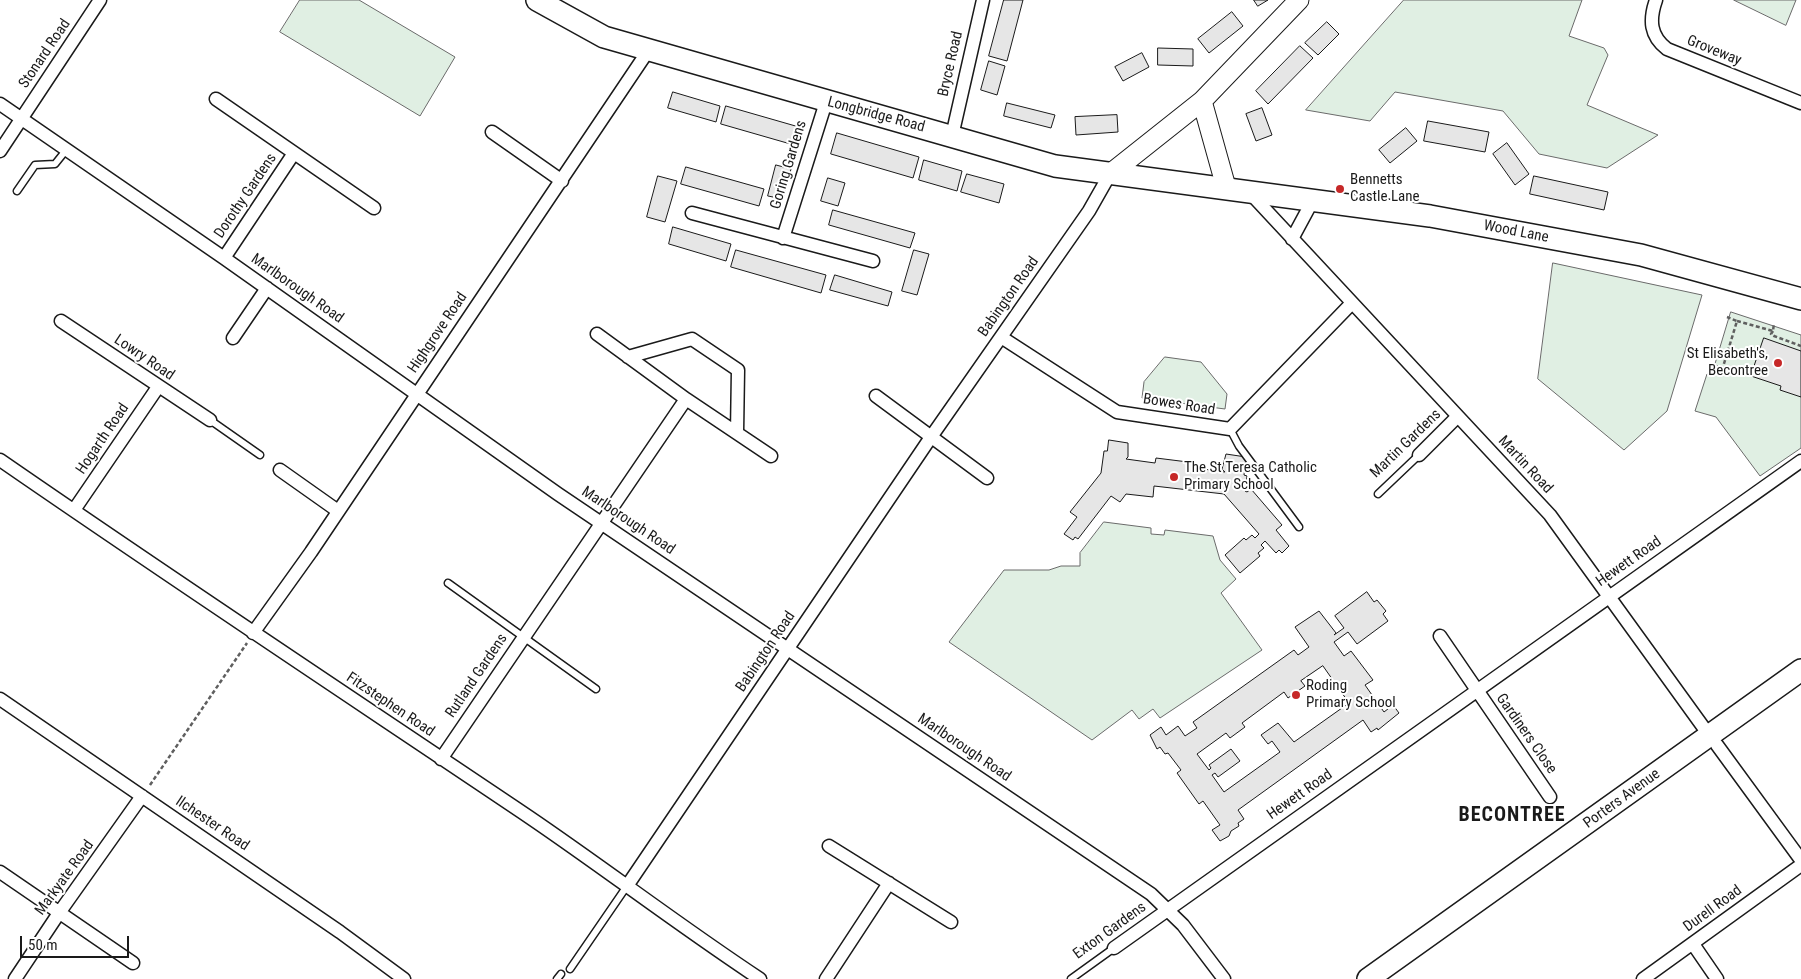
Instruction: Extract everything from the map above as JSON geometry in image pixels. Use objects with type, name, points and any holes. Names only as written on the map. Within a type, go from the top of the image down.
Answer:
[{"type":"main road","name":"Longbridge Road","points":[[537,0],[604,38],[1055,166],[1226,187]]},
{"type":"main road","points":[[1110,174],[1202,101],[1299,0]]},
{"type":"main road","points":[[1202,101],[1226,187]]},
{"type":"main road","name":"Wood Lane","points":[[1226,187],[1430,216],[1641,255],[1801,299]]},
{"type":"main road","name":"Porters Avenue","points":[[1390,979],[1714,740],[1801,670]]},
{"type":"main road","name":"Porters Avenue","points":[[1368,979],[1570,837],[1714,740],[1801,685]]},
{"type":"street","name":"Stonard Road","points":[[0,151],[100,0]]},
{"type":"street","name":"Bryce Road","points":[[952,136],[983,0]]},
{"type":"street","name":"Groveway","points":[[1656,0],[1651,20],[1652,32],[1658,42],[1667,49],[1801,103]]},
{"type":"street","name":"Highgrove Road","points":[[253,633],[562,181],[648,51]]},
{"type":"street","points":[[216,99],[374,208]]},
{"type":"street","name":"Goring Gardens","points":[[783,238],[826,102]]},
{"type":"street","name":"Marlborough Road","points":[[0,104],[224,258],[600,522],[1151,894],[1183,925],[1224,979]]},
{"type":"street","points":[[492,132],[562,181]]},
{"type":"street","name":"Dorothy Gardens","points":[[224,258],[294,153]]},
{"type":"street","name":"Babington Road","points":[[627,886],[931,437],[1089,211],[1110,174]]},
{"type":"street","name":"Martin Road","points":[[1248,191],[1351,304],[1550,514],[1801,860]]},
{"type":"street","points":[[1292,239],[1313,200]]},
{"type":"street","points":[[692,214],[873,261]]},
{"type":"street","points":[[233,338],[267,288]]},
{"type":"street","name":"Bowes Road","points":[[1002,337],[1117,412],[1230,429],[1351,304]]},
{"type":"street","name":"Lowry Road","points":[[61,321],[210,420]]},
{"type":"street","points":[[597,334],[686,399],[772,456]]},
{"type":"street","points":[[628,357],[692,339],[738,370],[737,433]]},
{"type":"street","name":"Hogarth Road","points":[[74,510],[158,387]]},
{"type":"street","points":[[876,396],[987,478]]},
{"type":"street","name":"Rutland Gardens","points":[[440,759],[600,522],[686,399]]},
{"type":"street","name":"Martin Gardens","points":[[1419,455],[1457,417]]},
{"type":"street","name":"Fitzstephen Road","points":[[0,460],[627,886],[712,948],[760,979]]},
{"type":"street","name":"Hewett Road","points":[[1168,910],[1801,461]]},
{"type":"street","points":[[280,470],[338,511]]},
{"type":"street","points":[[1440,636],[1476,690]]},
{"type":"street","name":"Gardiners Close","points":[[1476,690],[1550,797]]},
{"type":"street","name":"Ilchester Road","points":[[0,699],[340,932],[404,979]]},
{"type":"street","name":"Markyate Road","points":[[15,979],[142,796]]},
{"type":"street","points":[[829,846],[951,922]]},
{"type":"street","name":"Durell Road","points":[[1643,979],[1801,865]]},
{"type":"street","points":[[0,872],[133,963]]},
{"type":"street","points":[[826,979],[889,883]]},
{"type":"street","name":"Exton Gardens","points":[[1114,948],[1168,910]]},
{"type":"street","points":[[1693,944],[1716,979]]},
{"type":"lane","points":[[17,191],[35,165],[55,164],[67,149]]},
{"type":"lane","points":[[210,420],[260,455]]},
{"type":"lane","points":[[1230,429],[1239,446],[1299,528]]},
{"type":"lane","name":"Martin Gardens","points":[[1378,494],[1419,455]]},
{"type":"lane","name":"Rutland Gardens","points":[[448,583],[596,689]]},
{"type":"lane","points":[[570,969],[627,886]]},
{"type":"lane","name":"Exton Gardens","points":[[1072,979],[1114,948]]},
{"type":"path","points":[[1727,317],[1772,331]]},
{"type":"path","points":[[1714,365],[1723,367],[1737,321]]},
{"type":"path","points":[[1774,323],[1771,334],[1801,346]]},
{"type":"path","points":[[152,783],[238,656]]},
{"type":"green space","points":[[300,0],[359,0],[455,57],[420,116],[280,32]]},
{"type":"green space","points":[[1404,0],[1582,0],[1569,36],[1604,48],[1608,55],[1587,105],[1658,135],[1607,168],[1539,154],[1503,111],[1395,92],[1370,121],[1306,110]]},
{"type":"green space","points":[[1734,0],[1796,0],[1786,25]]},
{"type":"green space","points":[[1553,263],[1702,295],[1667,411],[1624,450],[1538,379]]},
{"type":"green space","points":[[1731,312],[1801,335],[1801,448],[1760,476],[1716,417],[1695,411],[1707,374],[1711,374],[1714,367]]},
{"type":"green space","points":[[1165,357],[1201,362],[1227,394],[1225,409],[1142,398],[1144,382]]},
{"type":"green space","points":[[1104,522],[1151,528],[1151,534],[1164,535],[1165,530],[1213,536],[1220,560],[1236,579],[1221,593],[1262,650],[1160,718],[1153,709],[1139,719],[1132,710],[1092,740],[949,642],[1004,570],[1049,570],[1061,566],[1080,566],[1080,553]]},
{"type":"building","points":[[1004,0],[1023,0],[1007,61],[989,56]]},
{"type":"building","points":[[1254,0],[1268,0],[1258,6]]},
{"type":"building","points":[[1232,12],[1243,26],[1209,53],[1198,39]]},
{"type":"building","points":[[1327,22],[1339,34],[1318,55],[1305,43]]},
{"type":"building","points":[[1300,46],[1313,58],[1268,104],[1256,91]]},
{"type":"building","points":[[1158,48],[1193,49],[1193,66],[1158,65]]},
{"type":"building","points":[[1142,53],[1149,67],[1123,81],[1115,67]]},
{"type":"building","points":[[989,61],[1005,66],[997,95],[981,90]]},
{"type":"building","points":[[673,92],[720,106],[716,122],[668,108]]},
{"type":"building","points":[[1007,103],[1055,115],[1051,128],[1004,116]]},
{"type":"building","points":[[726,106],[799,127],[794,145],[721,124]]},
{"type":"building","points":[[1262,108],[1272,135],[1256,141],[1246,114]]},
{"type":"building","points":[[1117,115],[1118,132],[1076,135],[1075,117]]},
{"type":"building","points":[[1428,121],[1489,132],[1485,152],[1424,141]]},
{"type":"building","points":[[1406,128],[1417,141],[1390,163],[1379,150]]},
{"type":"building","points":[[837,133],[919,157],[913,178],[831,154]]},
{"type":"building","points":[[1507,143],[1529,174],[1515,185],[1493,154]]},
{"type":"building","points":[[924,160],[962,171],[957,191],[919,180]]},
{"type":"building","points":[[776,165],[791,169],[783,199],[768,196]]},
{"type":"building","points":[[686,167],[764,189],[759,206],[681,184]]},
{"type":"building","points":[[967,174],[1004,184],[999,203],[961,192]]},
{"type":"building","points":[[658,176],[677,181],[665,222],[647,217]]},
{"type":"building","points":[[1534,176],[1608,192],[1604,210],[1530,194]]},
{"type":"building","points":[[828,178],[845,183],[838,206],[821,201]]},
{"type":"building","points":[[833,210],[915,233],[910,248],[829,225]]},
{"type":"building","points":[[673,227],[731,244],[726,261],[669,244]]},
{"type":"building","points":[[736,250],[826,275],[821,293],[731,267]]},
{"type":"building","points":[[914,250],[929,254],[917,295],[902,291]]},
{"type":"building","points":[[835,275],[892,292],[888,306],[830,290]]},
{"type":"building","name":"St Elisabeth's, Becontree","points":[[1764,338],[1801,351],[1801,397],[1780,390],[1781,386],[1751,376]]},
{"type":"building","points":[[1109,440],[1128,443],[1128,457],[1126,459],[1155,463],[1156,458],[1196,463],[1195,468],[1225,472],[1222,469],[1226,454],[1246,457],[1244,475],[1247,476],[1245,491],[1247,492],[1251,489],[1282,525],[1276,530],[1289,546],[1282,553],[1279,550],[1276,553],[1265,541],[1261,545],[1264,548],[1258,553],[1260,556],[1240,573],[1225,555],[1244,538],[1246,540],[1252,535],[1255,538],[1259,534],[1224,494],[1154,486],[1153,497],[1126,494],[1120,502],[1111,496],[1078,539],[1075,537],[1073,540],[1064,534],[1077,517],[1070,512],[1101,473],[1104,451],[1107,451]]},
{"type":"building","points":[[1367,592],[1374,602],[1377,600],[1386,611],[1383,614],[1388,621],[1357,644],[1348,632],[1334,642],[1344,656],[1351,651],[1373,680],[1365,685],[1384,712],[1393,705],[1399,713],[1378,730],[1377,728],[1371,732],[1363,720],[1238,810],[1244,819],[1238,823],[1239,826],[1231,831],[1229,836],[1220,841],[1212,830],[1220,825],[1203,801],[1199,804],[1177,773],[1181,770],[1168,753],[1165,754],[1160,747],[1157,749],[1150,735],[1161,727],[1166,735],[1178,726],[1185,736],[1197,728],[1193,722],[1294,650],[1298,655],[1309,647],[1295,627],[1319,611],[1336,633],[1334,635],[1344,628],[1335,616]],"holes":[[[1323,666],[1349,703],[1294,742],[1278,723],[1261,735],[1268,744],[1272,741],[1280,752],[1224,792],[1212,775],[1215,773],[1218,777],[1240,761],[1231,749],[1209,765],[1211,768],[1209,770],[1197,754],[1226,733],[1230,738],[1245,727],[1242,723],[1284,692],[1288,698],[1305,686],[1301,681]]]},
{"type":"place","name":"Bennetts Castle Lane","points":[[1340,189]]},
{"type":"place","name":"St Elisabeth's, Becontree","points":[[1778,363]]},
{"type":"place","name":"The St Teresa Catholic Primary School","points":[[1174,477]]},
{"type":"place","name":"Roding Primary School","points":[[1296,695]]},
{"type":"district","name":"BECONTREE","points":[[1512,816]]}]
